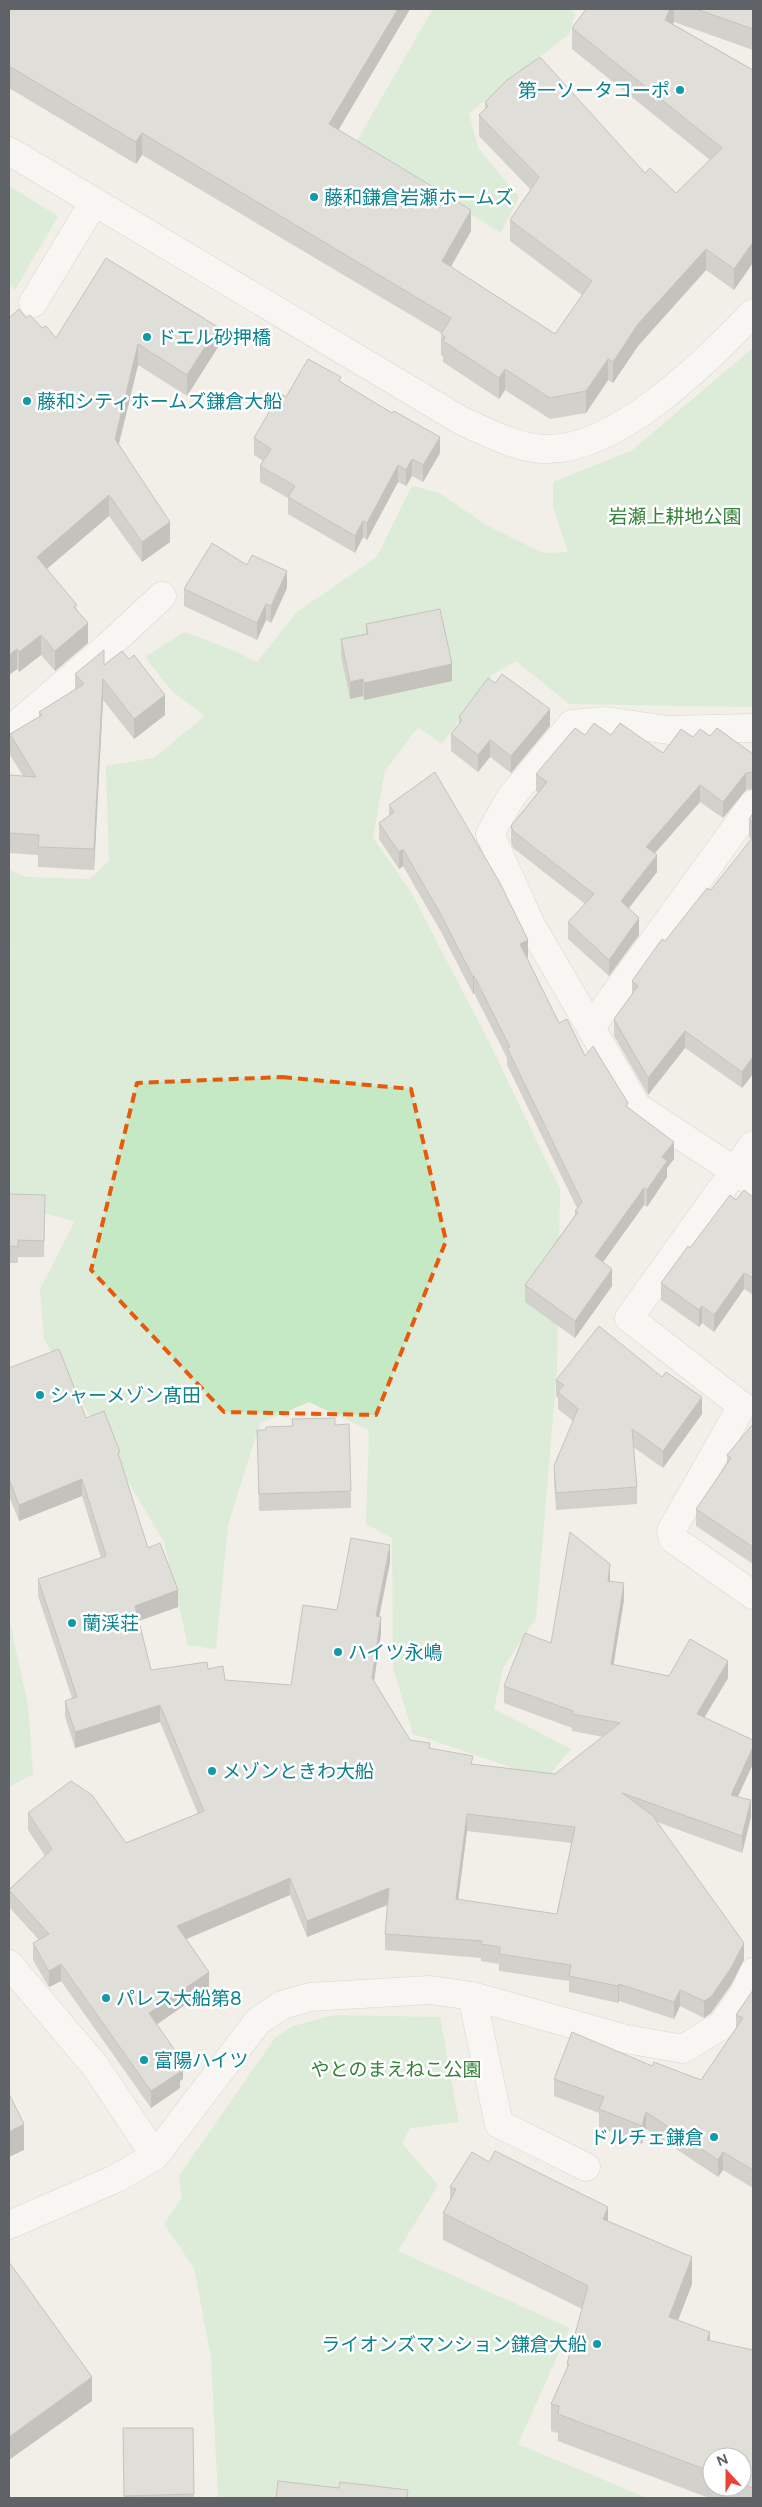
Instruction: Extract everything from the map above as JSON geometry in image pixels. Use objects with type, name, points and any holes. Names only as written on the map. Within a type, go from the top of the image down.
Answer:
[{"type":"street","points":[[9,150],[462,421],[504,440],[544,449],[575,446],[627,423],[687,375],[753,313]]},
{"type":"street","points":[[33,304],[94,202]]},
{"type":"street","points":[[9,731],[106,648],[162,596]]},
{"type":"street","points":[[744,1176],[637,1107],[532,925],[490,834],[511,797],[572,724],[606,721],[668,730],[753,728]]},
{"type":"street","points":[[592,1026],[753,804]]},
{"type":"street","points":[[753,1144],[744,1176],[628,1318],[748,1411],[671,1531],[674,1539],[753,1595]]},
{"type":"street","points":[[9,1964],[96,2067],[154,2156]]},
{"type":"street","points":[[9,2226],[115,2179],[154,2156],[258,2021],[282,2005],[310,1997],[430,1990],[472,1996],[626,2039],[683,2049],[722,2025],[745,1992],[753,1972]]},
{"type":"street","points":[[472,1996],[499,2124],[586,2167]]},
{"type":"highlighted area","points":[[282,1077],[411,1089],[446,1241],[376,1415],[224,1412],[91,1270],[137,1083]]},
{"type":"green space","points":[[433,9],[571,9],[575,14],[569,34],[469,113],[478,148],[519,197],[501,233],[356,142]]},
{"type":"green space","points":[[9,186],[58,216],[15,290],[9,283]]},
{"type":"green space","name":"岩瀬上耕地公園","points":[[753,348],[753,707],[569,704],[516,661],[493,674],[442,744],[418,727],[385,771],[373,838],[411,892],[488,1040],[560,1189],[557,1369],[536,1618],[503,1668],[494,1709],[571,1749],[546,1779],[413,1734],[393,1668],[392,1538],[366,1524],[369,1430],[309,1402],[260,1423],[228,1525],[216,1649],[188,1645],[164,1542],[44,1339],[40,1289],[75,1221],[9,1205],[9,960],[11,951],[9,950],[9,870],[27,877],[90,879],[109,861],[106,766],[154,758],[205,716],[172,691],[145,657],[184,632],[230,649],[257,662],[297,612],[377,557],[412,486],[439,493],[486,525],[543,553],[568,552],[553,507],[553,482],[631,451]]},
{"type":"green space","points":[[9,1618],[28,1705],[33,1774],[9,1787]]},
{"type":"green space","name":"やとのまえねこ公園","points":[[334,2015],[440,2017],[459,2122],[410,2128],[402,2143],[438,2185],[398,2251],[570,2328],[518,2444],[647,2498],[218,2498],[211,2357],[194,2268],[164,2224],[182,2197],[179,2176],[275,2038],[293,2026]]},
{"type":"building","points":[[9,9],[398,9],[329,124],[471,210],[442,261],[555,334],[592,281],[510,220],[539,177],[479,115],[488,106],[485,102],[507,80],[540,57],[645,173],[650,168],[676,193],[722,148],[572,28],[586,9],[670,9],[665,20],[753,70],[753,242],[734,269],[706,249],[638,324],[613,362],[608,359],[586,391],[550,398],[505,369],[499,378],[443,341],[445,337],[441,334],[451,318],[142,133],[136,142],[9,66]]},
{"type":"building","points":[[696,9],[753,9],[753,29]]},
{"type":"building","points":[[106,258],[218,327],[187,375],[138,344],[115,439],[170,522],[142,542],[109,495],[37,557],[77,605],[74,607],[88,623],[55,651],[41,635],[19,652],[17,649],[9,655],[9,318],[19,309],[26,318],[30,315],[42,328],[46,326],[56,338]]},
{"type":"building","points":[[308,359],[341,377],[339,381],[392,413],[394,411],[440,437],[423,465],[412,459],[406,470],[398,465],[367,523],[363,521],[355,536],[288,497],[295,486],[260,466],[271,449],[254,438],[280,393],[286,397]]},
{"type":"building","points":[[212,543],[247,565],[252,555],[287,571],[271,606],[266,604],[257,623],[184,589]]},
{"type":"building","points":[[440,609],[452,664],[364,683],[363,679],[350,682],[341,639],[368,634],[366,624]]},
{"type":"building","points":[[104,650],[104,665],[122,651],[129,659],[134,655],[165,695],[134,719],[103,679],[94,849],[38,847],[39,835],[9,833],[9,775],[36,777],[10,734],[42,715],[39,712],[84,684],[75,674]]},
{"type":"building","points":[[502,674],[550,709],[511,756],[490,740],[478,755],[451,734],[462,720],[459,717],[488,678],[495,683]]},
{"type":"building","points":[[594,723],[611,735],[620,723],[663,753],[681,729],[693,737],[700,729],[710,736],[717,728],[753,754],[753,772],[746,773],[723,802],[700,785],[646,847],[657,855],[621,901],[639,918],[609,960],[568,922],[594,894],[513,831],[511,826],[547,782],[536,774],[575,728],[585,735]]},
{"type":"building","points":[[435,772],[500,883],[528,940],[520,944],[559,1023],[567,1019],[585,1056],[593,1046],[628,1103],[626,1106],[674,1142],[662,1157],[667,1161],[647,1190],[644,1188],[595,1256],[612,1269],[575,1321],[525,1285],[578,1212],[575,1211],[582,1202],[507,1048],[510,1047],[474,976],[403,849],[399,852],[379,823],[394,812],[389,805]]},
{"type":"building","points":[[753,813],[753,823],[749,820]]},
{"type":"building","points":[[753,837],[753,1057],[742,1072],[685,1031],[648,1078],[614,1019],[638,986],[632,981],[662,939],[665,941],[707,888],[711,890]]},
{"type":"building","points":[[744,1190],[753,1197],[753,1278],[744,1273],[714,1315],[702,1306],[699,1310],[661,1283],[688,1246],[690,1248],[730,1195],[736,1200]]},
{"type":"building","points":[[9,1194],[45,1195],[44,1241],[18,1240],[18,1247],[9,1246]]},
{"type":"building","points":[[599,1326],[662,1377],[666,1372],[702,1397],[663,1451],[632,1429],[637,1487],[556,1493],[554,1466],[578,1409],[558,1392],[564,1385],[556,1380]]},
{"type":"building","points":[[59,1349],[86,1418],[104,1411],[120,1452],[118,1453],[148,1548],[160,1543],[178,1590],[135,1606],[151,1670],[207,1662],[208,1669],[223,1666],[225,1680],[291,1685],[303,1605],[337,1610],[351,1538],[390,1545],[376,1616],[381,1617],[372,1678],[410,1740],[430,1743],[429,1748],[473,1756],[471,1764],[555,1774],[620,1723],[572,1714],[573,1711],[504,1686],[525,1633],[551,1643],[570,1532],[610,1564],[608,1581],[624,1583],[611,1664],[669,1676],[690,1639],[728,1661],[697,1714],[753,1740],[753,1747],[731,1795],[751,1800],[742,1836],[622,1793],[652,1815],[744,1943],[731,1968],[711,1997],[704,2001],[680,1990],[674,2002],[619,1984],[618,1986],[569,1976],[571,1965],[499,1954],[500,1947],[481,1944],[482,1941],[385,1934],[389,1888],[307,1921],[290,1878],[177,1926],[209,1972],[149,2013],[183,2062],[176,2067],[180,2072],[151,2091],[61,1964],[49,1971],[33,1943],[49,1934],[9,1890],[52,1849],[28,1813],[71,1781],[92,1795],[126,1843],[204,1811],[160,1705],[75,1732],[65,1701],[77,1697],[38,1579],[106,1556],[82,1479],[19,1505],[9,1479],[9,1368]],"holes":[[[467,1814],[575,1827],[557,1914],[456,1899]]]},
{"type":"building","points":[[335,1418],[335,1425],[349,1424],[351,1491],[259,1494],[257,1430],[266,1430],[266,1427],[293,1426],[292,1419]]},
{"type":"building","points":[[753,1424],[753,1547],[696,1509],[731,1458],[727,1455]]},
{"type":"building","points":[[753,1990],[753,2170],[723,2152],[718,2160],[646,2112],[642,2126],[599,2109],[604,2097],[554,2079],[572,2032],[652,2066],[654,2062],[701,2080],[743,2018],[736,2015]]},
{"type":"building","points":[[9,2094],[24,2124],[9,2132]]},
{"type":"building","name":"ライオンズマンション鎌倉大船","points":[[495,2151],[608,2207],[603,2219],[692,2257],[669,2317],[710,2332],[707,2340],[753,2350],[753,2488],[752,2447],[702,2447],[702,2468],[558,2414],[559,2406],[551,2404],[569,2364],[567,2364],[588,2286],[443,2213],[456,2189],[450,2187],[472,2152],[489,2162]]},
{"type":"building","points":[[9,2262],[92,2377],[9,2437]]},
{"type":"building","points":[[123,2428],[193,2428],[194,2494],[124,2496]]},
{"type":"building","points":[[278,2481],[339,2488],[340,2482],[408,2490],[407,2498],[276,2498]]},
{"type":"place","name":"第一ソータコーポ","points":[[680,90]]},
{"type":"place","name":"藤和鎌倉岩瀬ホームズ","points":[[314,197]]},
{"type":"place","name":"ドエル砂押橋","points":[[147,337]]},
{"type":"place","name":"藤和シティホームズ鎌倉大船","points":[[27,401]]},
{"type":"place","name":"シャーメゾン髙田","points":[[40,1395]]},
{"type":"place","name":"蘭渓荘","points":[[72,1623]]},
{"type":"place","name":"ハイツ永嶋","points":[[338,1652]]},
{"type":"place","name":"メゾンときわ大船","points":[[212,1771]]},
{"type":"place","name":"パレス大船第8","points":[[106,1998]]},
{"type":"place","name":"富陽ハイツ","points":[[144,2060]]},
{"type":"place","name":"ドルチェ鎌倉","points":[[714,2137]]},
{"type":"place","name":"ライオンズマンション鎌倉大船","points":[[597,2344]]}]
